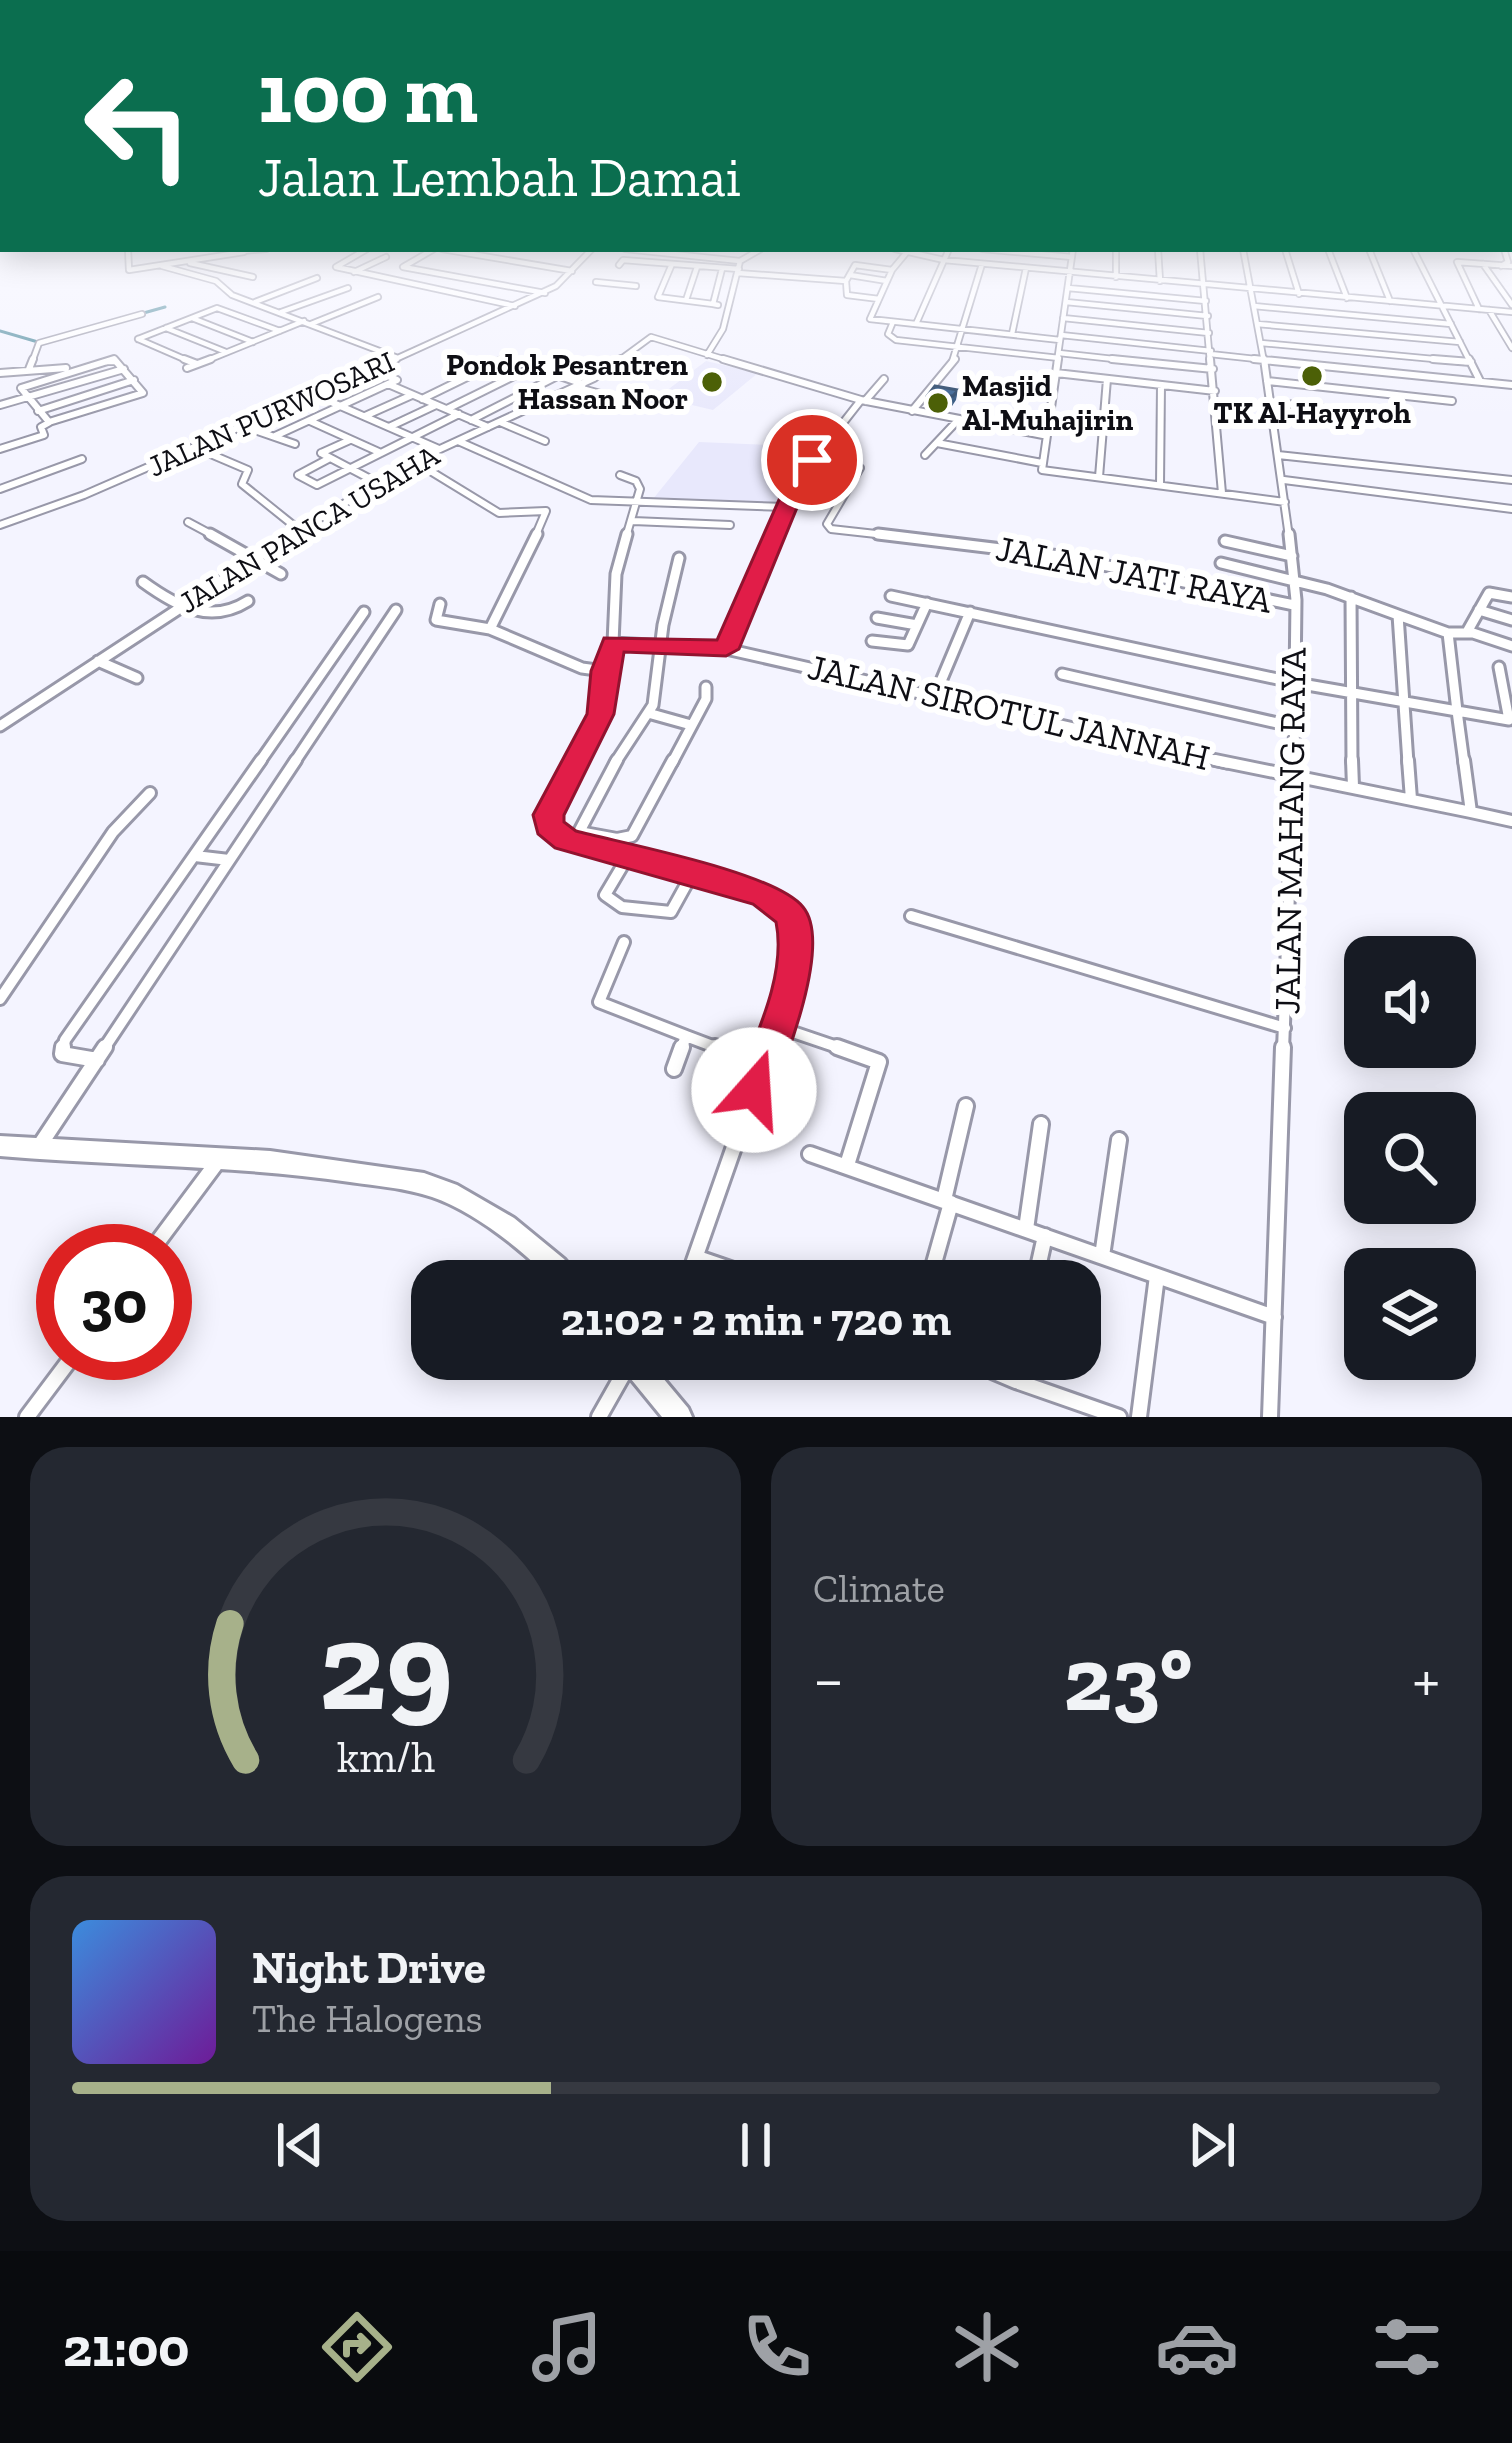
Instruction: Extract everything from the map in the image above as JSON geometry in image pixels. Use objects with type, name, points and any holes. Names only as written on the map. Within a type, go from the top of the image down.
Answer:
[{"type":"highway","points":[[0,1146],[221,1156],[434,1186],[502,1225],[549,1260]]},
{"type":"highway","points":[[652,1380],[679,1417]]},
{"type":"street","points":[[224,288],[398,358]]},
{"type":"street","points":[[254,302],[290,288]]},
{"type":"street","points":[[281,312],[348,288]]},
{"type":"street","points":[[430,288],[515,307]]},
{"type":"street","points":[[518,288],[545,293]]},
{"type":"street","name":"JALAN PURWOSARI","points":[[1,522],[194,447],[551,288]]},
{"type":"street","points":[[662,288],[658,297],[730,306]]},
{"type":"street","points":[[686,300],[690,288]]},
{"type":"street","points":[[713,304],[717,288]]},
{"type":"street","points":[[707,355],[723,329],[734,288]]},
{"type":"street","points":[[847,288],[847,295],[879,299]]},
{"type":"street","points":[[884,288],[870,320],[1512,385]]},
{"type":"street","points":[[916,324],[932,288]]},
{"type":"street","points":[[912,411],[959,348],[975,288]]},
{"type":"street","points":[[1012,334],[1022,288]]},
{"type":"street","points":[[1068,288],[1043,435],[1042,470],[1285,502]]},
{"type":"street","points":[[1069,288],[1206,301]]},
{"type":"street","points":[[1204,288],[1222,493]]},
{"type":"street","points":[[1240,288],[1490,310],[1510,302]]},
{"type":"street","points":[[1297,288],[1299,294]]},
{"type":"street","points":[[1343,288],[1347,298]]},
{"type":"street","points":[[1385,288],[1390,301]]},
{"type":"street","points":[[1432,288],[1480,381]]},
{"type":"street","points":[[1469,288],[1478,309]]},
{"type":"street","name":"JALAN MAHANG RAYA","points":[[1250,289],[1284,480],[1294,580],[1296,683],[1270,1417]]},
{"type":"street","points":[[187,368],[378,297]]},
{"type":"street","points":[[1066,302],[1208,316]]},
{"type":"street","points":[[1254,306],[1450,324]]},
{"type":"street","points":[[197,364],[138,339],[217,308],[280,331]]},
{"type":"street","points":[[1490,310],[1512,346]]},
{"type":"street","points":[[29,369],[39,343],[142,314]]},
{"type":"street","points":[[192,318],[253,342]]},
{"type":"street","points":[[1064,318],[1209,333]]},
{"type":"street","points":[[893,322],[888,334],[896,340],[1213,369]]},
{"type":"street","points":[[1257,324],[1460,343]]},
{"type":"street","points":[[1500,327],[1512,328]]},
{"type":"street","points":[[166,328],[226,352]]},
{"type":"street","name":"JALAN PANCA USAHA","points":[[0,726],[376,482],[579,386],[651,338],[863,400],[1043,435]]},
{"type":"street","points":[[1261,343],[1471,362]]},
{"type":"street","points":[[0,373],[62,369],[98,359],[92,352]]},
{"type":"street","points":[[422,399],[507,357],[644,406]]},
{"type":"street","points":[[0,449],[44,435],[41,427],[50,422],[143,393],[114,359],[21,388],[50,422]]},
{"type":"street","points":[[447,410],[534,366]]},
{"type":"street","points":[[0,405],[124,369]]},
{"type":"street","points":[[274,436],[397,380],[372,369]]},
{"type":"street","points":[[1056,374],[1215,391]]},
{"type":"street","points":[[471,419],[560,375]]},
{"type":"street","points":[[726,649],[786,507],[812,460],[884,379]]},
{"type":"street","points":[[1099,477],[1107,379]]},
{"type":"street","points":[[38,411],[134,380]]},
{"type":"street","points":[[1267,381],[1452,401]]},
{"type":"street","points":[[388,384],[488,427]]},
{"type":"street","points":[[1160,484],[1161,385]]},
{"type":"street","points":[[315,394],[440,449]]},
{"type":"street","points":[[365,416],[412,394]]},
{"type":"street","points":[[1271,402],[1392,417]]},
{"type":"street","points":[[389,427],[436,405]]},
{"type":"street","points":[[331,458],[298,475],[317,485],[459,414]]},
{"type":"street","points":[[925,455],[958,420]]},
{"type":"street","points":[[310,421],[381,453]]},
{"type":"street","points":[[499,422],[545,441]]},
{"type":"street","points":[[243,426],[295,444]]},
{"type":"street","points":[[350,440],[321,453],[376,482]]},
{"type":"street","points":[[458,440],[591,500],[786,507]]},
{"type":"street","points":[[937,443],[1042,463]]},
{"type":"street","points":[[194,447],[248,470],[242,484],[298,529]]},
{"type":"street","points":[[1278,454],[1512,480]]},
{"type":"street","points":[[0,489],[82,459]]},
{"type":"street","name":"JALAN JATI RAYA","points":[[812,460],[860,468],[826,527],[974,543],[1294,604]]},
{"type":"street","points":[[414,461],[499,513],[546,512],[490,629]]},
{"type":"street","points":[[620,475],[639,484],[638,502],[616,574],[614,644],[604,671],[601,714],[551,804],[548,826],[566,840],[764,894],[791,915],[797,945],[781,1017],[698,1258],[704,1260]]},
{"type":"street","points":[[1284,480],[1512,509]]},
{"type":"street","points":[[633,521],[730,525]]},
{"type":"street","points":[[188,522],[281,574]]},
{"type":"street","points":[[1225,542],[1292,556]]},
{"type":"street","points":[[680,558],[648,713],[601,784],[579,832],[617,839],[632,836],[709,693],[706,687]]},
{"type":"street","points":[[1221,563],[1351,597],[1448,633],[1467,632],[1512,646]]},
{"type":"street","points":[[143,582],[182,606],[214,617],[248,601]]},
{"type":"street","points":[[1467,632],[1490,592],[1512,597]]},
{"type":"street","points":[[891,596],[1296,683],[1510,720],[1499,667]]},
{"type":"street","points":[[1351,597],[1348,690],[1353,786]]},
{"type":"street","points":[[872,641],[904,648],[927,603]]},
{"type":"street","points":[[440,604],[436,620],[490,629],[582,668],[604,671]]},
{"type":"street","points":[[37,1150],[397,610]]},
{"type":"street","points":[[1479,610],[1512,620]]},
{"type":"street","points":[[97,1060],[62,1054],[65,1040],[364,612]]},
{"type":"street","points":[[936,693],[970,612]]},
{"type":"street","points":[[1398,615],[1411,799]]},
{"type":"street","points":[[877,618],[917,625]]},
{"type":"street","points":[[1448,633],[1471,812]]},
{"type":"street","name":"JALAN SIROTUL JANNAH","points":[[614,644],[726,649],[936,693],[1292,778],[1353,786],[1512,821]]},
{"type":"street","points":[[98,661],[137,678]]},
{"type":"street","points":[[1062,674],[1295,727]]},
{"type":"street","points":[[303,703],[333,704]]},
{"type":"street","points":[[0,706],[15,716]]},
{"type":"street","points":[[648,713],[691,725]]},
{"type":"street","points":[[0,999],[113,832],[150,794]]},
{"type":"street","points":[[195,856],[229,860]]},
{"type":"street","points":[[628,858],[605,896],[622,907],[671,912],[692,874]]},
{"type":"street","points":[[911,916],[1285,1028]]},
{"type":"street","points":[[624,942],[599,1002],[761,1065]]},
{"type":"street","points":[[781,1017],[790,1031],[879,1062],[847,1166]]},
{"type":"street","points":[[674,1070],[686,1036]]},
{"type":"street","points":[[934,1260],[966,1106]]},
{"type":"street","points":[[1026,1228],[1041,1124]]},
{"type":"street","points":[[1102,1256],[1119,1140]]},
{"type":"street","points":[[810,1154],[1274,1316]]},
{"type":"street","points":[[171,1224],[221,1156]]},
{"type":"street","points":[[1040,1260],[1045,1236]]},
{"type":"street","points":[[1138,1417],[1157,1276]]},
{"type":"street","points":[[28,1417],[55,1380]]},
{"type":"street","points":[[599,1417],[627,1380]]},
{"type":"street","points":[[1016,1381],[1119,1417]]},
{"type":"shaded area","name":"Pondok Pesantren Hassan Noor","points":[[706,361],[758,373],[713,410],[658,397]]},
{"type":"shaded area","points":[[699,442],[819,447],[782,505],[653,499]]},
{"type":"building","points":[[935,386],[958,390],[953,396],[928,395]]},
{"type":"waterway","points":[[140,314],[165,307]]},
{"type":"waterway","points":[[0,331],[38,342]]},
{"type":"place","name":"TK Al-Hayyroh","points":[[1312,376]]},
{"type":"place","name":"Pondok Pesantren Hassan Noor","points":[[712,382]]},
{"type":"place","name":"Masjid Al-Muhajirin","points":[[938,403]]},
{"type":"route","points":[[754,1090],[781,1017],[797,945],[791,915],[764,894],[566,840],[548,826],[548,815],[601,714],[604,671],[614,644],[726,649],[792,493],[812,460]]}]
